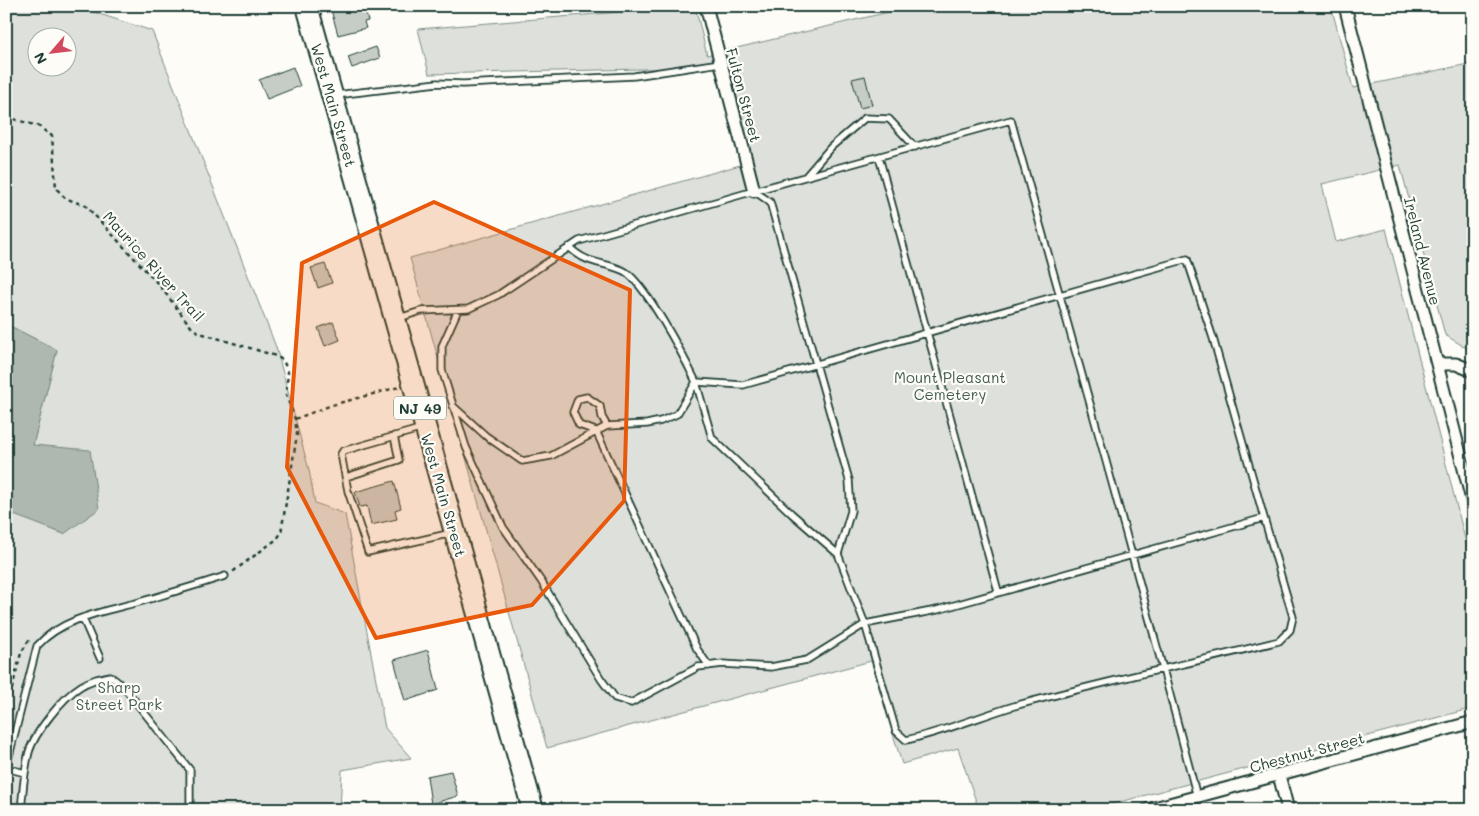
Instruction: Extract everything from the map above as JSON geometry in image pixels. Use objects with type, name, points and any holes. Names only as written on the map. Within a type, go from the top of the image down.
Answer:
[{"type":"highway","name":"West Main Street","points":[[306,6],[534,810]]},
{"type":"street","name":"Fulton Street","points":[[706,6],[754,191]]},
{"type":"street","name":"Ireland Avenue","points":[[1345,6],[1473,504]]},
{"type":"street","points":[[1437,364],[1456,364],[1473,371]]},
{"type":"street","name":"Chestnut Street","points":[[1148,810],[1473,722]]},
{"type":"street","points":[[1279,775],[1288,810]]},
{"type":"lane","points":[[332,96],[437,83],[463,84],[634,76],[720,63]]},
{"type":"lane","points":[[805,177],[832,147],[865,118],[889,119],[915,147]]},
{"type":"lane","points":[[395,319],[421,311],[468,309],[498,295],[579,240],[1011,120],[1197,797]]},
{"type":"lane","points":[[879,157],[998,591]]},
{"type":"lane","points":[[754,191],[770,202],[849,480],[851,511],[838,554]]},
{"type":"lane","points":[[569,247],[581,258],[623,270],[634,281],[670,331],[696,382],[712,438],[792,514],[838,554],[865,624],[896,731],[906,740],[937,733],[1012,707],[1279,641],[1290,630],[1293,617],[1213,338],[1187,260],[742,384],[696,382]]},
{"type":"lane","points":[[458,310],[442,346],[442,370],[466,447],[503,527],[541,581],[601,679],[615,698],[631,703],[698,667],[770,667],[807,660],[865,624],[937,610],[998,591],[1264,518]]},
{"type":"lane","points":[[452,405],[486,436],[522,461],[552,456],[607,426],[647,424],[677,414],[696,382]]},
{"type":"lane","points":[[607,426],[600,406],[587,397],[578,399],[573,412],[579,425],[596,431],[698,649],[710,666]]},
{"type":"lane","points":[[425,428],[345,450],[341,454],[346,477],[368,552],[455,533]]},
{"type":"lane","points":[[346,477],[399,460],[394,436]]},
{"type":"lane","points":[[25,773],[6,768],[37,646],[59,628],[82,619],[225,576]]},
{"type":"lane","points":[[82,619],[100,658]]},
{"type":"lane","points":[[21,810],[25,773],[30,751],[40,731],[59,707],[80,686],[96,679],[110,676],[122,686],[190,770],[190,810]]},
{"type":"path","name":"Maurice River Trail","points":[[6,117],[17,118],[38,126],[52,136],[56,188],[65,198],[86,206],[160,286],[192,328],[200,333],[273,355],[282,360],[288,372],[286,395],[295,419],[297,435],[286,491],[284,519],[277,540],[238,569]]},
{"type":"path","points":[[295,419],[332,405],[413,383]]},
{"type":"highlighted area","points":[[434,202],[630,290],[624,501],[532,605],[376,638],[287,467],[302,263]]},
{"type":"green space","name":"Sharp Street Park","points":[[6,6],[75,6],[152,31],[276,347],[309,470],[315,503],[345,514],[385,728],[411,758],[342,770],[340,810],[6,810],[6,511],[64,534],[33,445],[57,350],[6,324]]},
{"type":"green space","name":"Mount Pleasant Cemetery","points":[[632,6],[695,6],[707,55],[914,6],[1331,6],[1353,88],[1473,63],[1473,352],[1445,335],[1400,165],[1322,184],[1336,242],[1386,229],[1473,570],[1473,702],[1469,709],[1090,810],[979,810],[958,748],[902,764],[871,661],[547,748],[410,258],[747,163],[728,67],[429,74],[418,29],[632,11]]},
{"type":"shaded area","points":[[6,324],[57,350],[33,445],[90,450],[99,509],[64,534],[6,512]]},
{"type":"building","points":[[330,6],[364,6],[368,21],[364,22],[366,28],[338,35]]},
{"type":"building","points":[[376,47],[380,58],[352,68],[348,57]]},
{"type":"building","points":[[293,67],[300,86],[267,99],[259,80]]},
{"type":"building","points":[[865,76],[872,105],[860,108],[852,79]]},
{"type":"building","points":[[325,264],[332,283],[318,288],[311,268]]},
{"type":"building","points":[[333,322],[340,340],[325,346],[318,328]]},
{"type":"building","points":[[394,481],[401,508],[395,510],[397,519],[371,525],[367,506],[360,507],[355,492]]},
{"type":"building","points":[[428,650],[438,690],[405,701],[394,660]]},
{"type":"building","points":[[451,771],[458,796],[431,804],[427,776]]}]
